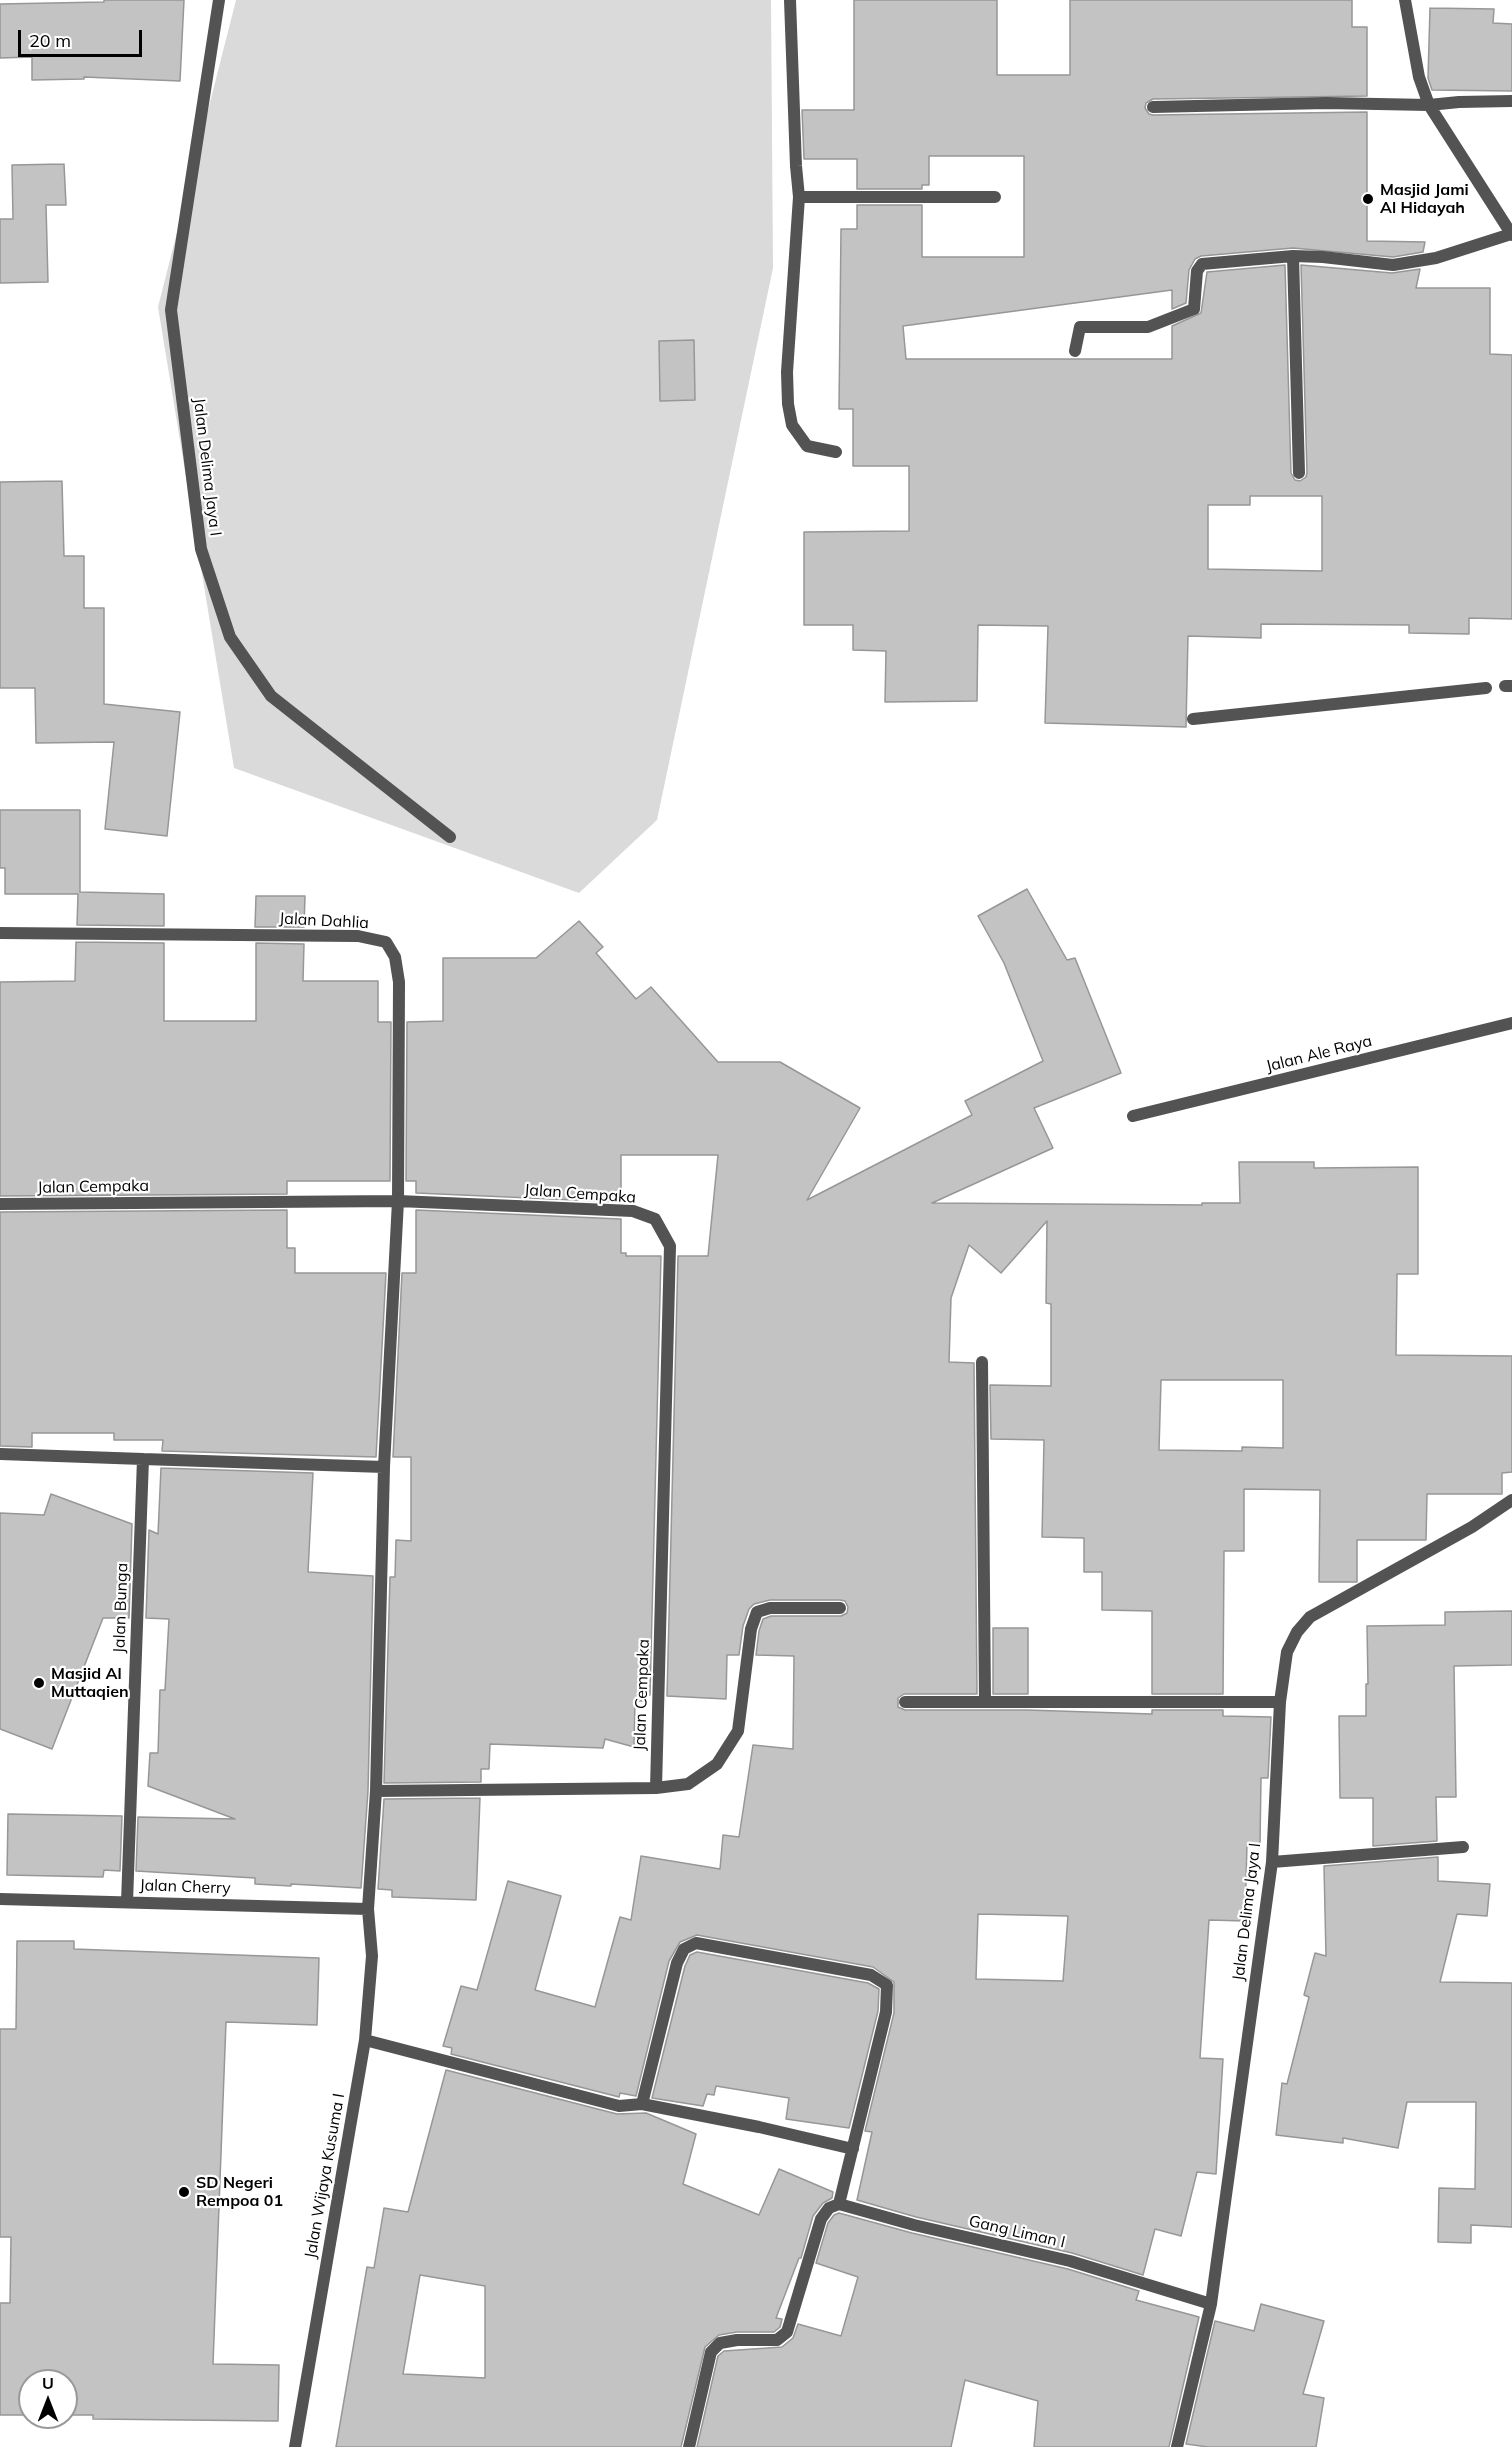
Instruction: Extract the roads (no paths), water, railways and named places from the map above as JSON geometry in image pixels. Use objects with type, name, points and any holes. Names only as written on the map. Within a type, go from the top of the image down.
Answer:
[{"type":"street","name":"Jalan Delima Jaya I","points":[[219,0],[171,310],[201,549],[230,637],[271,696],[450,837]]},
{"type":"street","points":[[790,0],[799,197],[787,372],[788,404],[792,424],[807,446],[836,452]]},
{"type":"street","points":[[1075,351],[1080,327],[1148,327],[1194,309],[1197,271],[1202,264],[1293,256],[1393,265],[1436,258],[1512,235],[1429,105],[1419,76],[1405,0]]},
{"type":"street","points":[[1153,107],[1326,103],[1429,105],[1512,101]]},
{"type":"street","points":[[799,197],[995,197]]},
{"type":"street","points":[[1293,256],[1299,473]]},
{"type":"street","points":[[1193,719],[1486,688]]},
{"type":"street","name":"Jalan Dahlia","points":[[0,933],[358,936],[386,942],[395,957],[399,982],[398,1201]]},
{"type":"street","name":"Jalan Ale Raya","points":[[1133,1116],[1512,1023]]},
{"type":"street","points":[[368,1909],[376,1791],[384,1467],[398,1201]]},
{"type":"street","name":"Jalan Cempaka","points":[[0,1204],[398,1201],[633,1211],[655,1219],[670,1246],[656,1788]]},
{"type":"street","points":[[982,1362],[985,1702]]},
{"type":"street","points":[[0,1454],[384,1467]]},
{"type":"street","name":"Jalan Bunga","points":[[128,1902],[142,1459]]},
{"type":"street","name":"Jalan Delima Jaya I","points":[[1177,2447],[1210,2304],[1272,1862],[1280,1702],[1287,1652],[1297,1632],[1310,1617],[1472,1527],[1512,1500]]},
{"type":"street","points":[[376,1791],[656,1788],[688,1784],[717,1764],[738,1731],[751,1629],[757,1612],[770,1608],[840,1608]]},
{"type":"street","points":[[905,1702],[1280,1702]]},
{"type":"street","points":[[1272,1862],[1463,1847]]},
{"type":"street","name":"Jalan Cherry","points":[[0,1899],[368,1909]]},
{"type":"street","name":"Jalan Wijaya Kusuma I","points":[[295,2447],[365,2040],[372,1956],[368,1909]]},
{"type":"street","points":[[642,2104],[677,1963],[684,1949],[696,1943],[870,1975],[887,1985],[886,2013],[839,2204],[829,2208],[821,2219],[787,2332],[777,2340],[737,2340],[720,2343],[711,2352],[688,2447]]},
{"type":"street","points":[[365,2040],[619,2106],[642,2104],[759,2127],[853,2150]]},
{"type":"street","name":"Gang Liman I","points":[[839,2204],[914,2225],[1070,2261],[1210,2304]]},
{"type":"place","name":"Masjid Jami Al Hidayah","points":[[1368,199]]},
{"type":"place","name":"Masjid Al Muttaqien","points":[[39,1683]]},
{"type":"place","name":"SD Negeri Rempoa 01","points":[[184,2192]]}]
